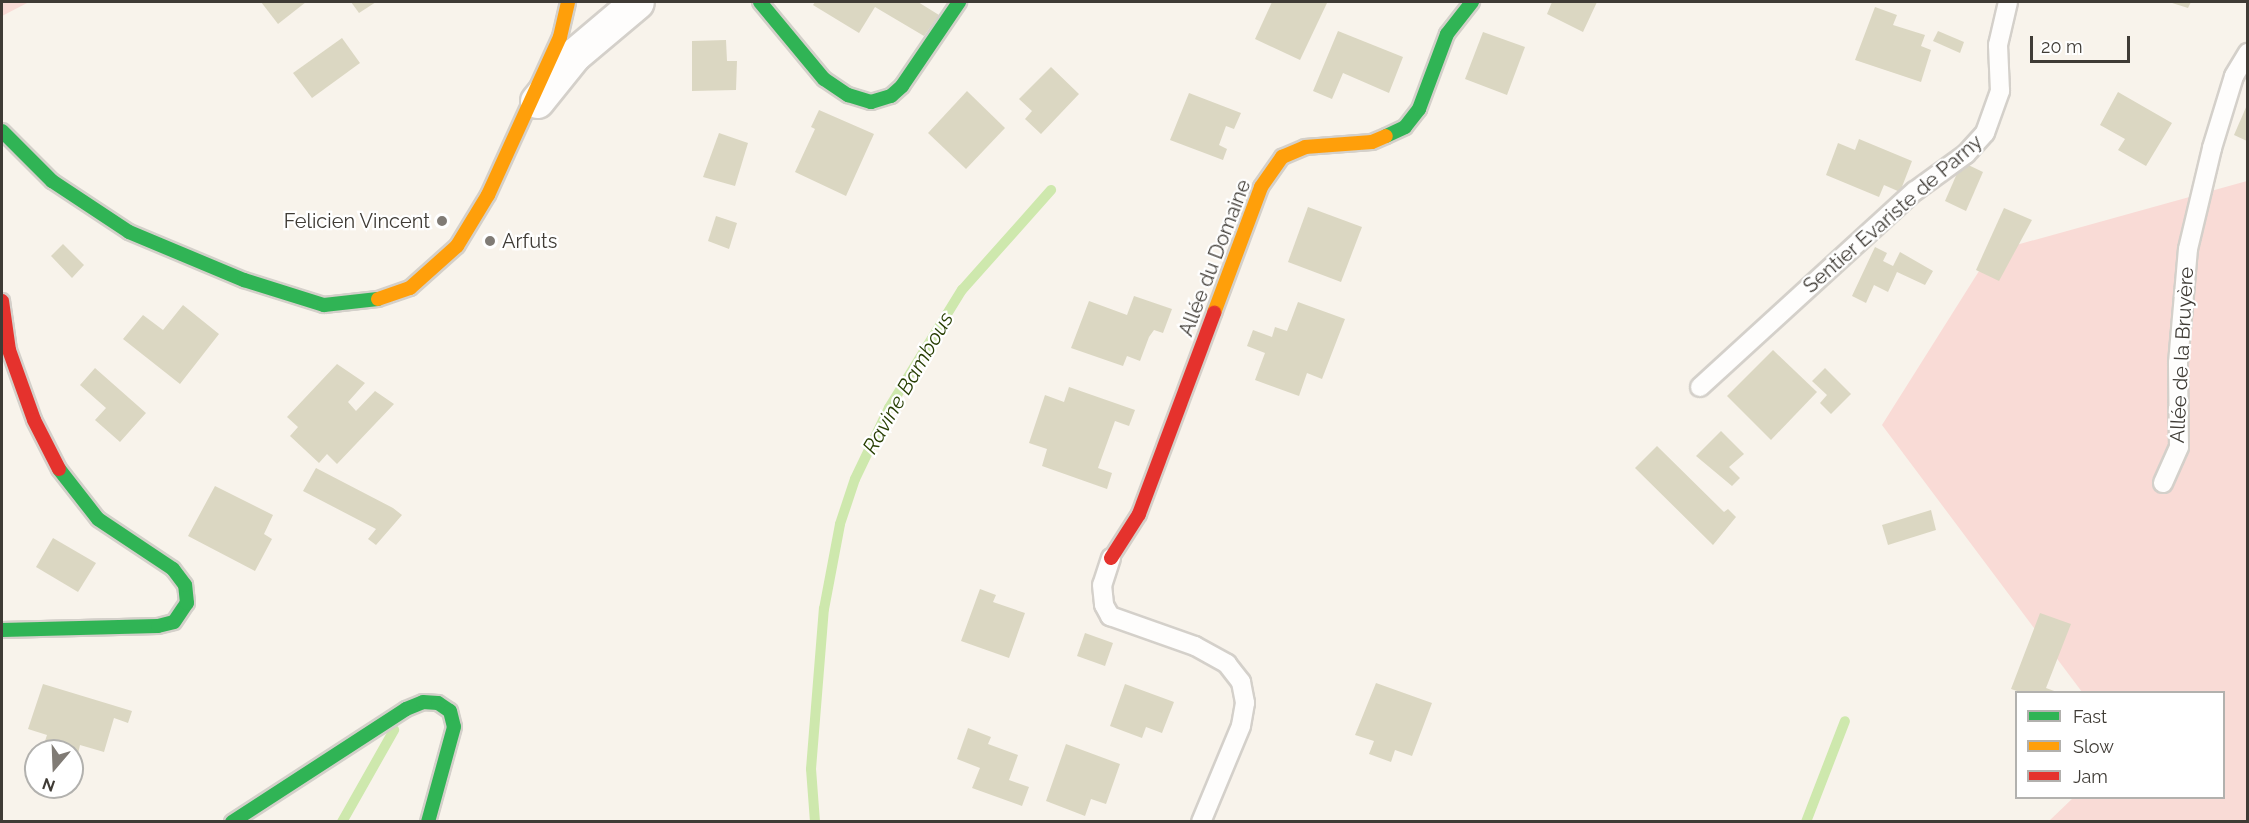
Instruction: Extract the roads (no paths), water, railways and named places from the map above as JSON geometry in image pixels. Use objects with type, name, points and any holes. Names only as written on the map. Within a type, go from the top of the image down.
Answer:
[{"type":"street","points":[[2,131],[52,181],[129,232],[244,280],[330,305],[366,303],[410,288],[457,246],[488,195],[516,126],[560,37],[568,2]]},
{"type":"street","points":[[516,126],[574,54],[637,2]]},
{"type":"street","points":[[760,2],[824,79],[848,95],[871,102],[891,96],[902,86],[959,2]]},
{"type":"street","name":"Allée du Domaine","points":[[1111,558],[1139,514],[1261,187],[1282,157],[1297,150],[1372,142],[1405,127],[1419,109],[1448,34],[1472,2]]},
{"type":"street","points":[[2,301],[9,350],[34,420],[58,468],[98,519],[173,569],[186,585],[187,603],[174,622],[158,626],[2,630]]},
{"type":"street","points":[[232,822],[406,709],[423,702],[438,703],[450,711],[454,727],[428,822]]},
{"type":"lane","name":"Sentier Evariste de Parny","points":[[1700,387],[1915,191],[1966,154],[1985,132],[2000,91],[1998,45],[2008,2]]},
{"type":"lane","name":"Allée de la Bruyère","points":[[2163,483],[2179,447],[2181,426],[2178,363],[2188,249],[2212,148],[2234,76],[2247,53]]},
{"type":"lane","points":[[1111,558],[1102,585],[1104,605],[1110,616],[1195,646],[1227,664],[1241,682],[1245,704],[1241,726],[1201,822]]},
{"type":"waterway","name":"Ravine Bambous","points":[[815,822],[811,769],[824,609],[840,524],[855,479],[889,408],[962,290],[1051,190]]},
{"type":"waterway","points":[[1806,822],[1845,721]]},
{"type":"waterway","points":[[342,822],[394,730]]},
{"type":"place","name":"Felicien Vincent","points":[[442,221]]},
{"type":"place","name":"Arfuts","points":[[490,241]]}]
